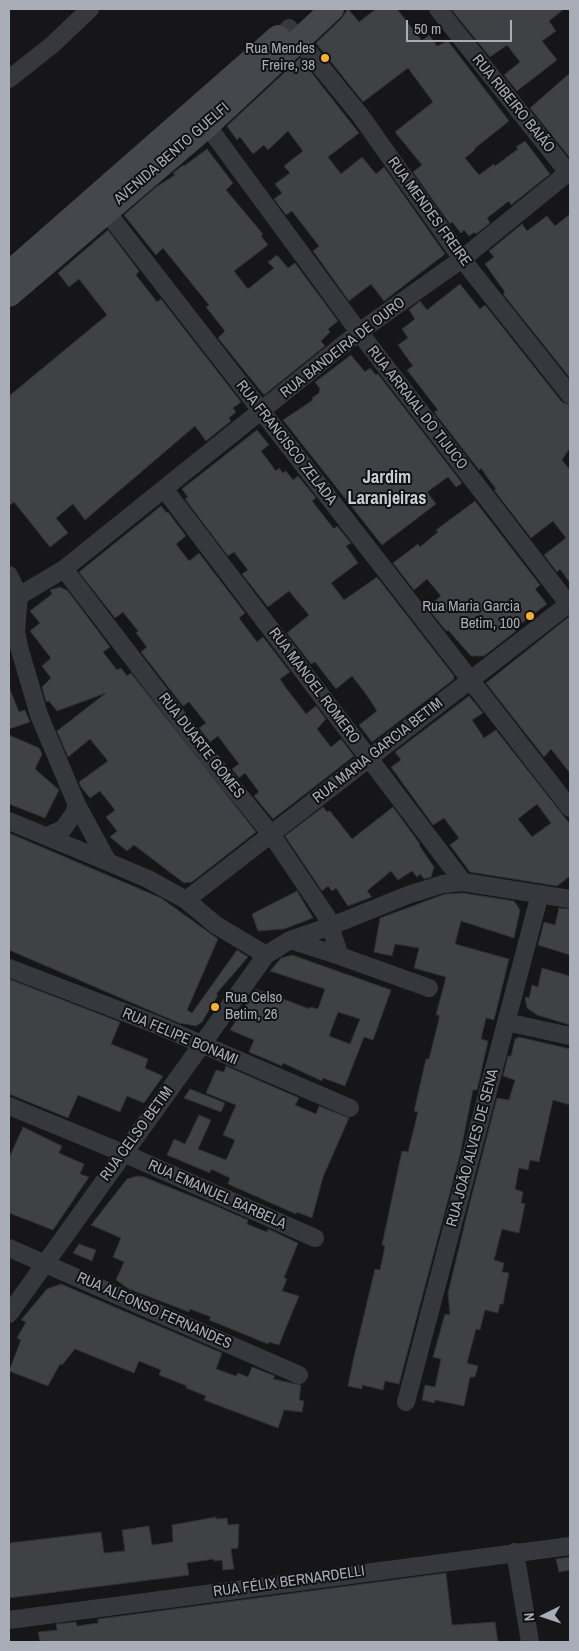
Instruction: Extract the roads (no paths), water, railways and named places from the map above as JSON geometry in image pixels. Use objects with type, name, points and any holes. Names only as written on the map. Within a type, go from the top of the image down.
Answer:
[{"type":"main road","name":"AVENIDA BENTO GUELFI","points":[[294,34],[310,9]]},
{"type":"main road","name":"AVENIDA BENTO GUELFI","points":[[9,273],[100,204],[202,119],[294,34],[332,9]]},
{"type":"main road","name":"AVENIDA BENTO GUELFI","points":[[9,295],[100,204]]},
{"type":"street","points":[[9,79],[52,45],[90,9]]},
{"type":"street","name":"RUA RIBEIRO BAIÃO","points":[[438,9],[570,173]]},
{"type":"street","name":"RUA MENDES FREIRE","points":[[294,34],[360,115],[462,259],[570,395]]},
{"type":"street","name":"RUA ARRAIAL DO TIJUCO","points":[[202,119],[359,332],[570,604]]},
{"type":"street","name":"RUA BANDEIRA DE OURO","points":[[19,596],[64,569],[165,490],[359,332],[462,259],[570,173]]},
{"type":"street","name":"RUA FRANCISCO ZELADA","points":[[100,204],[570,808]]},
{"type":"street","name":"RUA MANOEL ROMERO","points":[[165,490],[463,882]]},
{"type":"street","name":"RUA DUARTE GOMES","points":[[64,569],[209,758],[271,834],[319,903],[331,926],[340,956]]},
{"type":"street","points":[[9,574],[19,596],[16,631],[28,683],[39,715],[77,805],[108,862]]},
{"type":"street","name":"RUA MARIA GARCIA BETIM","points":[[186,900],[470,679],[570,604]]},
{"type":"street","points":[[47,836],[63,829],[73,815],[77,805]]},
{"type":"street","points":[[9,821],[148,879],[186,900],[216,925],[266,955],[290,940],[331,926],[408,895],[443,884],[463,882],[570,899]]},
{"type":"street","name":"RUA JOÃO ALVES DE SENA","points":[[406,1402],[540,894]]},
{"type":"street","points":[[290,940],[430,988]]},
{"type":"street","name":"RUA CELSO BETIM","points":[[9,1314],[266,955]]},
{"type":"street","name":"RUA FELIPE BONAMI","points":[[9,968],[157,1025],[350,1108]]},
{"type":"street","points":[[506,1022],[570,1036]]},
{"type":"street","name":"RUA EMANUEL BARBELA","points":[[9,1106],[123,1153],[315,1238]]},
{"type":"street","name":"RUA ALFONSO FERNANDES","points":[[9,1248],[299,1375]]},
{"type":"street","name":"RUA FÉLIX BERNARDELLI","points":[[9,1620],[570,1546]]},
{"type":"street","points":[[514,1552],[530,1642]]},
{"type":"place","name":"Rua Mendes Freire, 38","points":[[325,58]]},
{"type":"place","name":"Rua Maria Garcia Betim, 100","points":[[530,616]]},
{"type":"place","name":"Rua Celso Betim, 26","points":[[215,1007]]},
{"type":"district","name":"Jardim Laranjeiras","points":[[387,488]]}]
